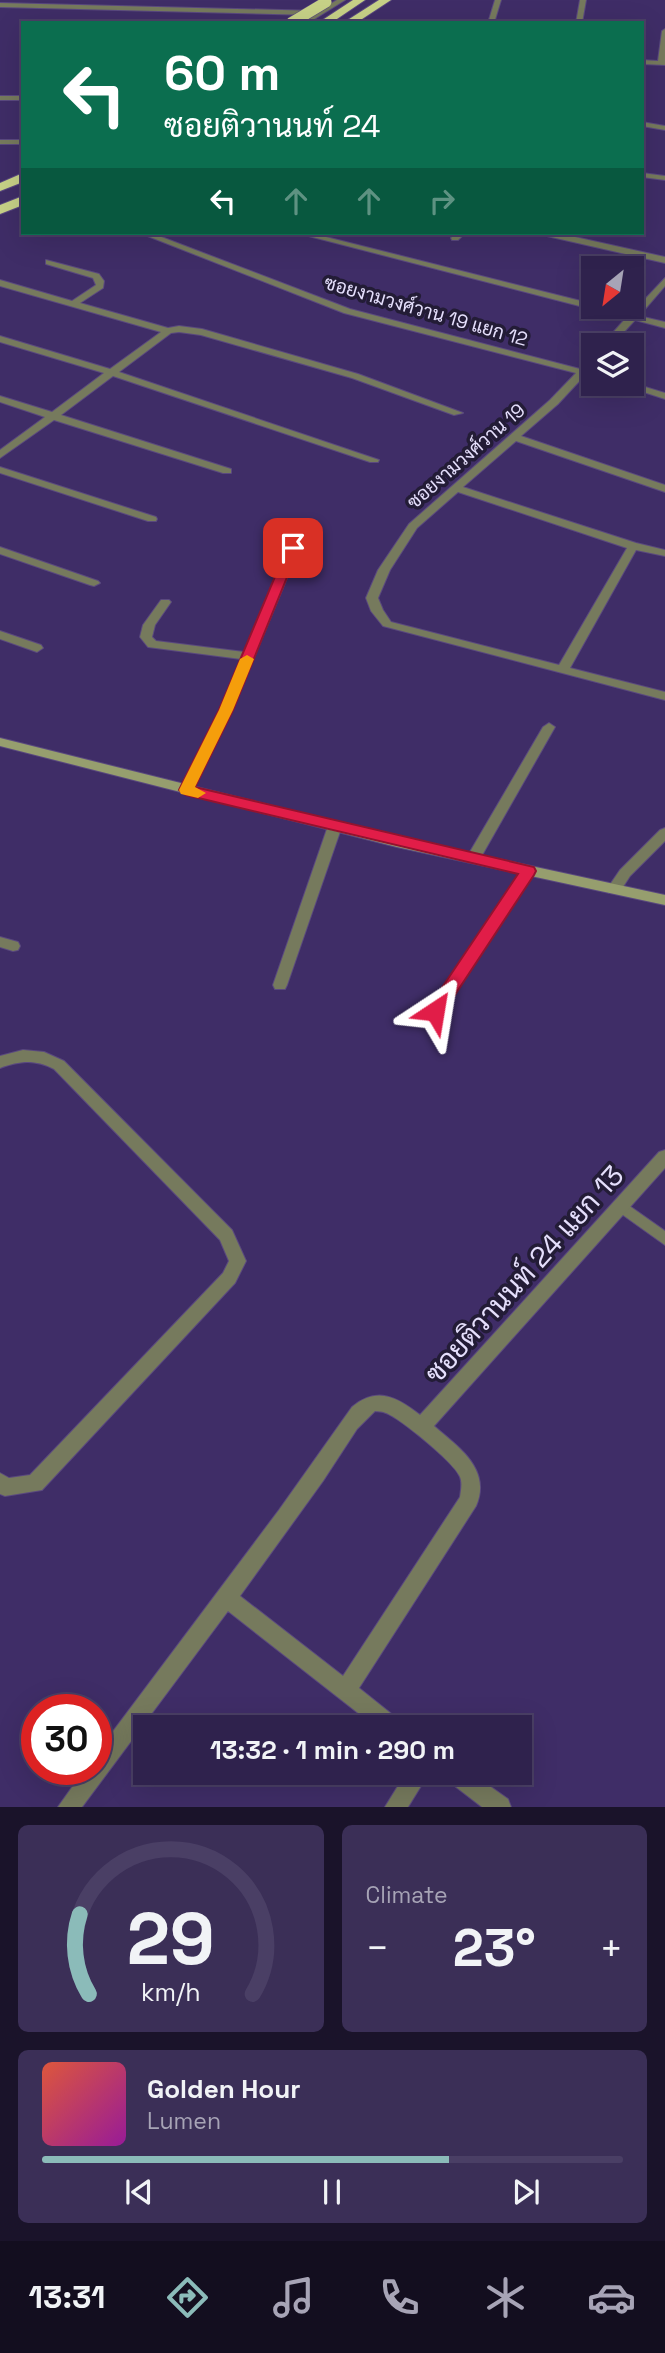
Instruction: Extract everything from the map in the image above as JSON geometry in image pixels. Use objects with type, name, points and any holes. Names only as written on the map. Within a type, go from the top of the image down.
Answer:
[{"type":"highway","points":[[321,18],[360,0]]},
{"type":"highway","points":[[351,21],[386,0]]},
{"type":"highway","points":[[294,21],[327,1]]},
{"type":"highway","points":[[0,188],[21,180]]},
{"type":"highway","points":[[0,210],[21,201]]},
{"type":"street","points":[[0,5],[321,18],[342,0]]},
{"type":"street","points":[[492,21],[498,0]]},
{"type":"street","points":[[579,21],[583,0]]},
{"type":"street","points":[[644,62],[663,63],[665,31]]},
{"type":"street","points":[[0,98],[21,98]]},
{"type":"street","points":[[0,142],[21,142]]},
{"type":"street","name":"ซอยงามวงศ์วาน 19 แยก 12","points":[[149,235],[347,311],[581,372]]},
{"type":"street","points":[[318,235],[581,304]]},
{"type":"street","points":[[556,235],[665,260]]},
{"type":"street","points":[[49,262],[96,276],[100,281],[100,286],[74,303]]},
{"type":"street","points":[[644,304],[665,281]]},
{"type":"street","points":[[0,283],[168,331],[190,330],[355,376],[458,413]]},
{"type":"street","points":[[618,333],[630,319]]},
{"type":"street","points":[[640,319],[665,325]]},
{"type":"street","points":[[0,455],[168,331]]},
{"type":"street","points":[[0,339],[113,373],[374,460]]},
{"type":"street","name":"ซอยงามวงศ์วาน 19","points":[[562,671],[387,624],[377,611],[372,598],[384,570],[413,526],[581,380]]},
{"type":"street","points":[[644,390],[665,396]]},
{"type":"street","points":[[0,399],[227,471]]},
{"type":"street","points":[[514,437],[665,489]]},
{"type":"street","points":[[0,470],[152,519]]},
{"type":"street","points":[[458,489],[665,553]]},
{"type":"street","points":[[633,545],[562,671],[665,695]]},
{"type":"street","points":[[186,790],[226,710],[293,548]]},
{"type":"street","points":[[0,550],[94,583]]},
{"type":"street","points":[[165,602],[149,625],[146,637],[152,644],[249,656]]},
{"type":"street","points":[[0,635],[37,648]]},
{"type":"street","points":[[474,857],[549,727]]},
{"type":"street","points":[[2,742],[397,842],[665,900]]},
{"type":"street","points":[[280,985],[335,826]]},
{"type":"street","points":[[614,889],[625,873],[665,833]]},
{"type":"street","points":[[435,1011],[528,871]]},
{"type":"street","points":[[0,1062],[23,1054],[43,1056],[59,1065],[226,1235],[238,1261],[229,1278],[36,1484],[5,1488],[0,1482]]},
{"type":"street","name":"ซอยติวานนท์ 24 แยก 13","points":[[421,1427],[665,1157]]},
{"type":"street","points":[[69,1807],[228,1598],[343,1433],[366,1407],[374,1403],[388,1404],[421,1427],[465,1466],[472,1478],[469,1500],[345,1692]]},
{"type":"street","points":[[228,1598],[376,1715]]},
{"type":"street","points":[[396,1807],[410,1785]]},
{"type":"street","points":[[470,1785],[500,1807]]},
{"type":"lane","points":[[644,124],[665,128]]},
{"type":"lane","points":[[644,175],[665,178]]},
{"type":"lane","points":[[621,1206],[665,1239]]},
{"type":"slow traffic","points":[[198,793],[186,790],[226,710],[247,659]]},
{"type":"route","points":[[293,548],[226,710],[186,790],[528,871],[435,1011]]}]
